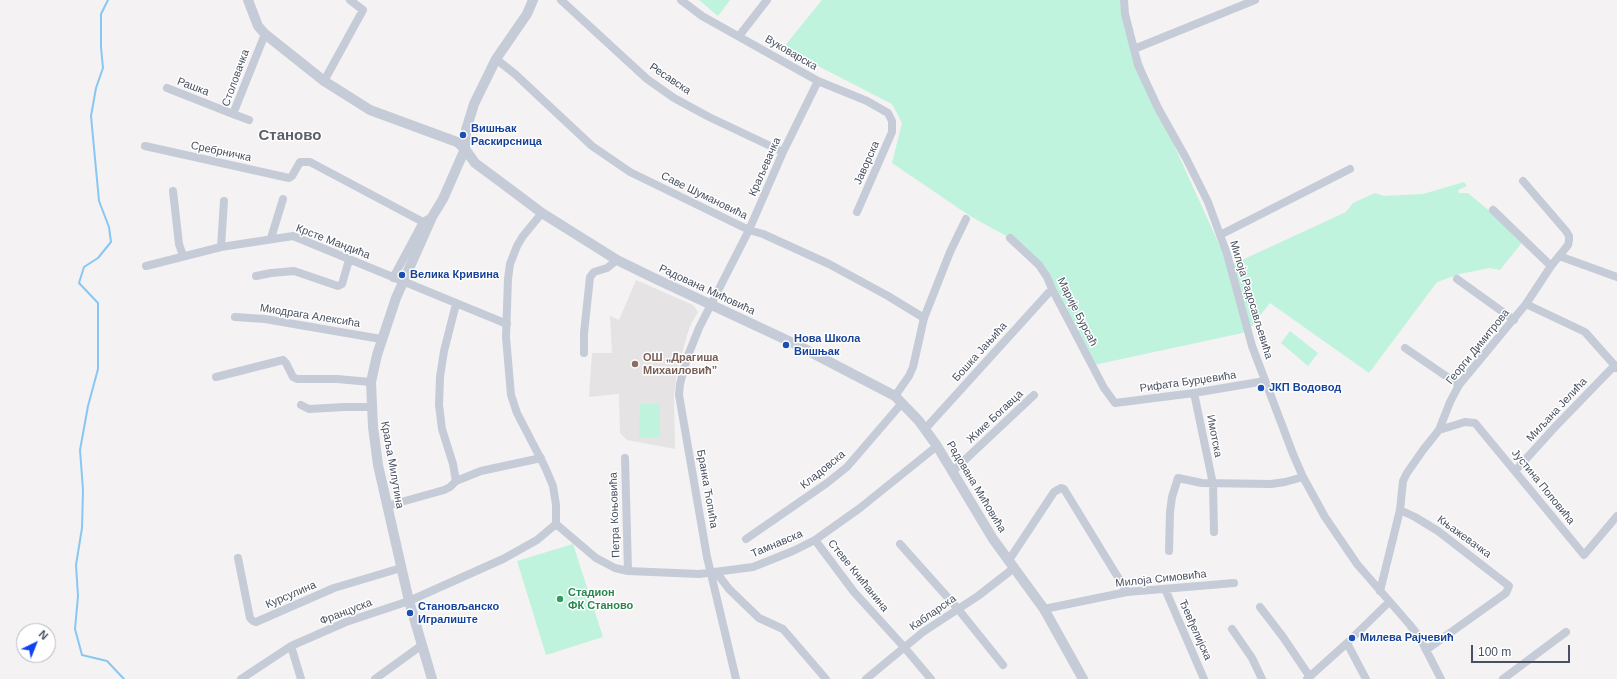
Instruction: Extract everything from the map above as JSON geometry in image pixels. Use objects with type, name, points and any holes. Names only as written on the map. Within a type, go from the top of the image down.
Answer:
[{"type":"street","name":"Радована Мићовића","points":[[248,0],[258,26],[265,34],[324,81],[370,110],[451,139],[466,149],[475,163],[542,213],[617,260],[793,343],[898,400],[925,429],[937,446],[993,539],[1044,609],[1082,679]]},
{"type":"street","points":[[324,81],[363,10],[350,0]]},
{"type":"street","points":[[466,149],[466,130],[470,114],[484,80],[496,59],[527,14],[533,0]]},
{"type":"street","name":"Ресавска","points":[[561,0],[638,71],[674,98],[709,117],[783,152]]},
{"type":"street","name":"Вуковарска","points":[[681,0],[702,16],[818,81],[879,106],[888,113],[892,121]]},
{"type":"street","points":[[739,36],[767,0]]},
{"type":"street","name":"Милоја Радосављевића","points":[[1124,0],[1125,14],[1138,65],[1158,108],[1186,158],[1208,202],[1227,254],[1247,332],[1303,477],[1325,517],[1349,552],[1389,602],[1410,625],[1426,650],[1441,679]]},
{"type":"street","points":[[1134,49],[1255,0]]},
{"type":"street","name":"Столовачка","points":[[249,120],[233,114],[265,34]]},
{"type":"street","name":"Саве Шумановића","points":[[496,59],[515,74],[592,146],[630,172],[749,230],[763,234],[829,264],[888,296],[924,318]]},
{"type":"street","name":"Краљевачка","points":[[711,305],[749,230],[783,152],[818,81]]},
{"type":"street","name":"Рашка","points":[[167,88],[233,114]]},
{"type":"street","name":"Јаворска","points":[[857,212],[891,135],[892,121]]},
{"type":"street","name":"Сребрничка","points":[[145,146],[289,178],[292,176],[298,164],[302,161],[310,162],[423,222]]},
{"type":"street","name":"Краља Милутина","points":[[432,679],[409,601],[387,506],[375,446],[371,407],[371,382],[376,355],[381,339],[403,282],[432,217],[443,199],[466,149]]},
{"type":"street","name":"Милоја Радосављевића","points":[[1220,236],[1350,169]]},
{"type":"street","name":"Георги Димитрова","points":[[1380,591],[1400,510],[1403,481],[1423,450],[1439,430],[1450,402],[1459,385],[1514,320],[1558,256],[1568,245],[1569,236],[1524,181]]},
{"type":"street","points":[[173,192],[179,244],[183,256]]},
{"type":"street","points":[[271,238],[283,199]]},
{"type":"street","points":[[221,247],[224,200]]},
{"type":"street","points":[[1492,210],[1552,266]]},
{"type":"street","points":[[542,213],[523,236],[517,246],[510,264],[508,279],[507,324],[511,394],[520,418],[548,473],[555,493],[556,524]]},
{"type":"street","points":[[393,278],[423,222],[432,217]]},
{"type":"street","name":"Кладовска","points":[[746,539],[827,483],[847,467],[898,400],[913,367],[924,318],[950,252],[966,219]]},
{"type":"street","name":"Крсте Мандића","points":[[146,266],[221,247],[271,238],[293,236],[507,324]]},
{"type":"street","name":"Марије Бурсаћ","points":[[1010,238],[1039,265],[1047,276],[1052,289],[1104,388],[1114,403]]},
{"type":"street","points":[[1558,256],[1617,277]]},
{"type":"street","points":[[256,276],[294,271],[338,286],[342,284],[349,260]]},
{"type":"street","points":[[584,353],[584,333],[590,277],[594,272],[607,268],[617,260]]},
{"type":"street","points":[[1457,279],[1514,320]]},
{"type":"street","name":"Бошка Јањића","points":[[925,429],[1052,289]]},
{"type":"street","points":[[456,304],[444,351],[440,377],[439,405],[442,429],[453,464],[456,481]]},
{"type":"street","points":[[1526,304],[1585,332],[1616,367]]},
{"type":"street","name":"Бранка Ћопића","points":[[711,305],[699,328],[687,358],[682,374],[679,395],[713,573],[736,679]]},
{"type":"street","name":"Миодрага Алексића","points":[[235,317],[265,319],[381,339]]},
{"type":"street","points":[[1405,348],[1459,385]]},
{"type":"street","points":[[216,377],[283,360],[294,377],[297,379],[338,379],[371,382]]},
{"type":"street","name":"Миљана Јелића","points":[[1515,471],[1555,427],[1616,367]]},
{"type":"street","name":"Рифата Бурџевића","points":[[1114,403],[1194,394],[1265,381]]},
{"type":"street","name":"Имотска","points":[[1194,394],[1212,484]]},
{"type":"street","name":"Жике Богавца","points":[[953,471],[1034,395]]},
{"type":"street","points":[[301,405],[309,409],[371,407]]},
{"type":"street","name":"Јустина Поповића","points":[[1439,430],[1464,422],[1475,423],[1584,555],[1617,516]]},
{"type":"street","name":"Тамнавска","points":[[556,524],[596,558],[614,568],[628,571],[713,573],[753,567],[793,551],[815,540],[860,508],[937,446]]},
{"type":"street","points":[[387,506],[444,490],[456,481],[490,469],[541,458]]},
{"type":"street","name":"Петра Коњовића","points":[[625,458],[628,571]]},
{"type":"street","points":[[1169,550],[1172,496],[1178,478],[1189,482],[1212,484],[1271,484],[1303,477]]},
{"type":"street","points":[[1212,484],[1214,532]]},
{"type":"street","points":[[1011,564],[1054,492],[1061,488],[1064,489],[1127,592]]},
{"type":"street","name":"Књажевачка","points":[[1400,510],[1415,517],[1459,546],[1509,586],[1506,593],[1426,650]]},
{"type":"street","name":"Француска","points":[[241,679],[291,646],[346,622],[409,601],[504,559],[537,540],[556,524]]},
{"type":"street","name":"Стеве Книћанина","points":[[815,540],[854,592],[931,679]]},
{"type":"street","points":[[900,544],[958,609],[1003,666]]},
{"type":"street","name":"Курсулина","points":[[238,558],[250,618],[256,622],[334,588],[401,568]]},
{"type":"street","name":"Кабларска","points":[[866,679],[904,647],[958,609],[1011,564]]},
{"type":"street","points":[[713,573],[759,618],[783,630],[826,679]]},
{"type":"street","name":"Милоја Симовића","points":[[1044,609],[1127,592],[1234,583]]},
{"type":"street","name":"Ђевђелијска","points":[[1165,589],[1204,679]]},
{"type":"street","points":[[1260,607],[1283,637],[1309,678],[1389,602]]},
{"type":"street","points":[[1232,629],[1252,658],[1262,679]]},
{"type":"street","points":[[1503,679],[1566,632]]},
{"type":"street","points":[[1347,643],[1366,679]]},
{"type":"street","points":[[375,679],[422,645]]},
{"type":"street","points":[[291,646],[301,679]]},
{"type":"shaded area","name":"ОШ „Драгиша Михаиловић”","points":[[636,280],[693,305],[698,312],[687,335],[677,372],[674,395],[675,449],[627,440],[620,433],[619,394],[589,397],[592,353],[612,353],[610,316],[619,320]]},
{"type":"green space","points":[[699,0],[730,0],[718,16]]},
{"type":"green space","points":[[822,0],[1120,0],[1163,121],[1229,266],[1346,212],[1353,203],[1375,193],[1384,196],[1423,194],[1464,182],[1467,186],[1458,190],[1459,193],[1468,193],[1524,240],[1500,270],[1489,268],[1460,274],[1437,282],[1369,373],[1270,303],[1247,332],[1094,365],[1047,277],[1010,238],[970,216],[892,163],[902,123],[892,104],[783,48]]},
{"type":"green space","points":[[1290,331],[1318,353],[1308,366],[1281,343]]},
{"type":"green space","points":[[640,404],[660,404],[660,437],[639,437]]},
{"type":"green space","name":"Стадион ФК Станово","points":[[573,544],[603,637],[546,655],[517,561]]},
{"type":"waterway","points":[[108,0],[101,14],[101,47],[103,68],[96,88],[91,116],[99,201],[109,227],[111,242],[98,258],[84,267],[79,283],[98,303],[98,369],[88,406],[80,450],[83,490],[82,528],[76,565],[78,596],[75,629],[82,655],[107,661],[124,679]]},
{"type":"place","name":"Вишњак Раскирсница","points":[[463,135]]},
{"type":"place","name":"Велика Кривина","points":[[402,275]]},
{"type":"place","name":"Нова Школа Вишњак","points":[[786,345]]},
{"type":"place","name":"ОШ „Драгиша Михаиловић”","points":[[635,364]]},
{"type":"place","name":"ЈКП Водовод","points":[[1261,388]]},
{"type":"place","name":"Стадион ФК Станово","points":[[560,599]]},
{"type":"place","name":"Становљанско Игралиште","points":[[410,613]]},
{"type":"place","name":"Милева Рајчевић","points":[[1352,638]]},
{"type":"district","name":"Станово","points":[[290,136]]}]
